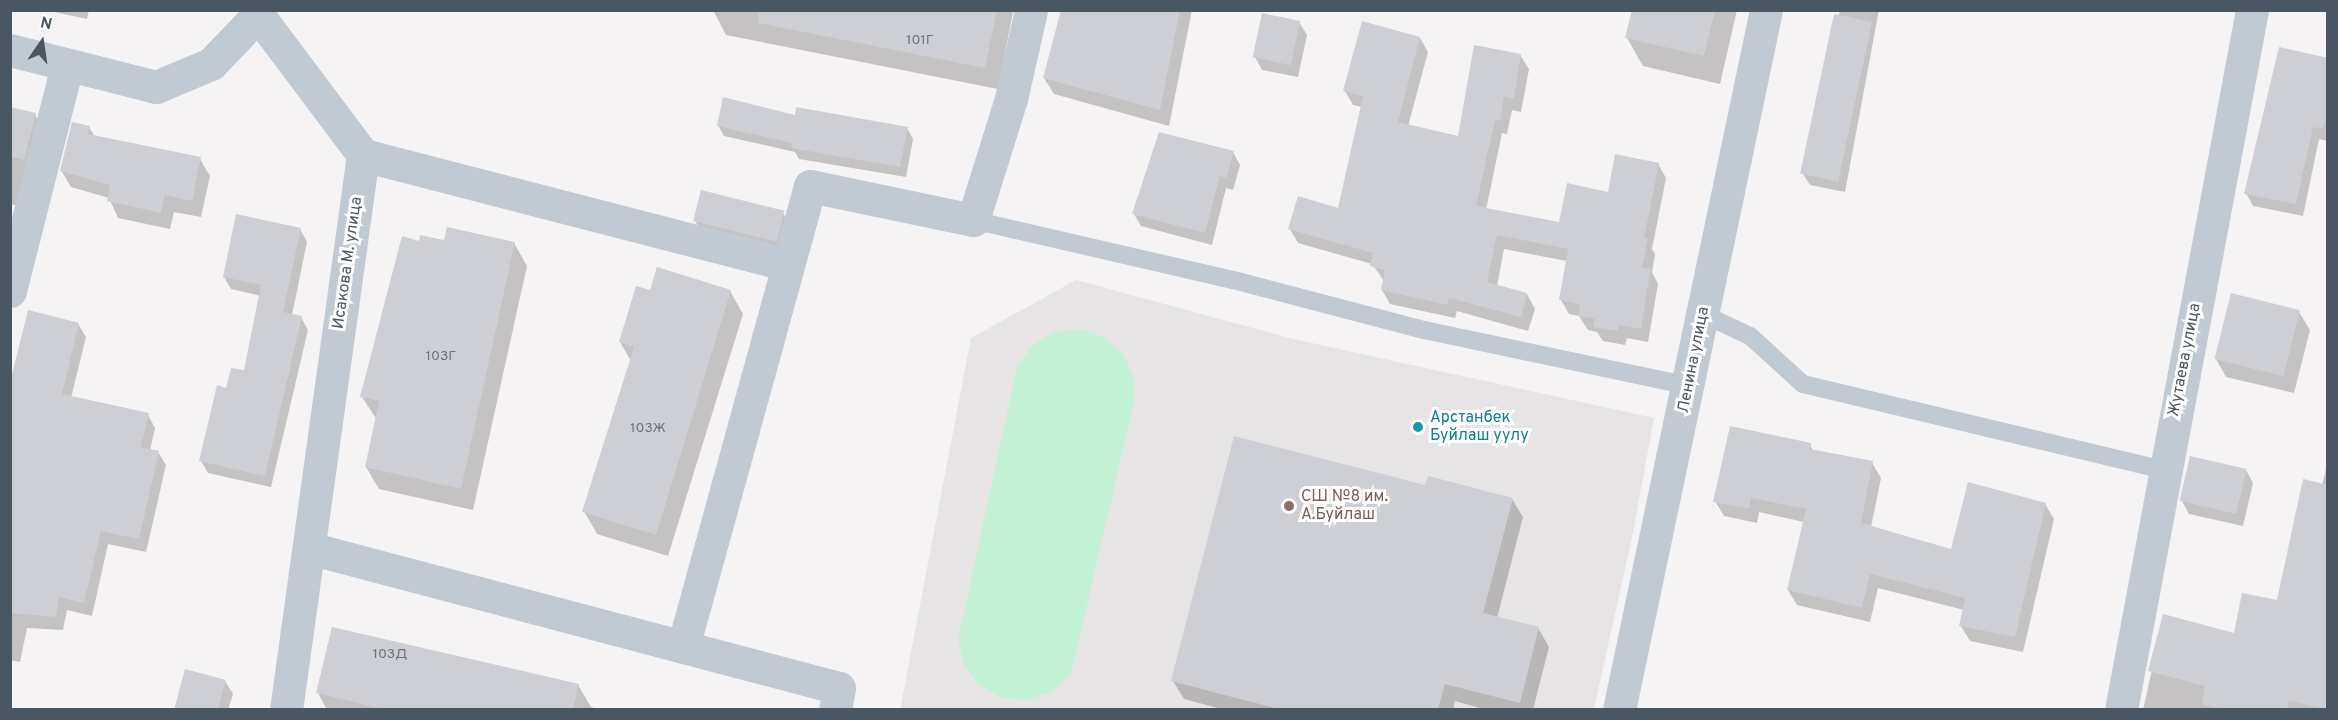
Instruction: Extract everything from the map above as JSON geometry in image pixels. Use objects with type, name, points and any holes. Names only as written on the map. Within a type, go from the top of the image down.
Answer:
[{"type":"street","points":[[683,647],[810,186],[973,220],[1011,99],[1031,10]]},
{"type":"street","name":"Ленина улица","points":[[1619,710],[1689,386],[1766,10]]},
{"type":"street","name":"Жутаева улица","points":[[2121,710],[2164,470],[2252,10]]},
{"type":"street","points":[[10,50],[156,87],[211,64],[258,13],[363,155],[788,265]]},
{"type":"street","points":[[10,291],[67,65]]},
{"type":"street","name":"Исакова М. улица","points":[[286,710],[363,155]]},
{"type":"street","points":[[309,548],[839,688],[835,710]]},
{"type":"lane","points":[[973,220],[1241,282],[1424,330],[1689,386]]},
{"type":"lane","points":[[1703,314],[1750,336],[1803,384],[2164,470]]},
{"type":"shaded area","name":"СШ №8 им. А.Буйлаш","points":[[1076,280],[1289,338],[1654,418],[1633,533],[1594,709],[900,710],[971,338]]},
{"type":"green space","points":[[1079,329],[1104,337],[1123,354],[1134,377],[1134,402],[1071,674],[1052,692],[1027,700],[1002,698],[979,685],[964,665],[958,640],[1017,367],[1032,346],[1054,332]]},
{"type":"building","points":[[759,10],[997,10],[985,68],[758,23]]},
{"type":"building","points":[[1061,10],[1180,10],[1160,110],[1043,78]]},
{"type":"building","points":[[1632,10],[1715,10],[1704,56],[1625,38]]},
{"type":"building","points":[[1262,13],[1300,21],[1291,65],[1253,57]]},
{"type":"building","points":[[1834,14],[1872,22],[1838,182],[1800,173]]},
{"type":"building","points":[[1362,21],[1420,37],[1398,122],[1458,136],[1474,45],[1521,54],[1514,99],[1504,97],[1500,121],[1495,120],[1476,206],[1559,222],[1567,183],[1608,192],[1615,154],[1659,163],[1644,238],[1648,239],[1642,267],[1651,268],[1641,329],[1619,325],[1618,331],[1593,327],[1595,319],[1578,316],[1580,304],[1559,300],[1568,249],[1497,235],[1487,282],[1527,293],[1521,317],[1449,298],[1447,305],[1381,290],[1385,270],[1370,266],[1373,253],[1288,229],[1298,196],[1338,208],[1363,96],[1343,91]]},
{"type":"building","points":[[2279,47],[2328,58],[2328,108],[2323,129],[2313,127],[2296,204],[2244,194]]},
{"type":"building","points":[[723,97],[795,115],[796,107],[908,127],[900,167],[791,148],[792,143],[717,126]]},
{"type":"building","points":[[10,107],[36,113],[24,160],[10,156]]},
{"type":"building","points":[[72,122],[90,126],[88,134],[201,157],[192,201],[165,195],[161,213],[107,201],[110,185],[60,171]]},
{"type":"building","points":[[1159,132],[1234,151],[1226,178],[1220,176],[1205,233],[1132,214]]},
{"type":"building","points":[[701,190],[784,211],[777,242],[693,221]]},
{"type":"building","points":[[236,214],[301,228],[283,312],[302,316],[265,476],[199,461],[217,385],[226,388],[231,368],[244,370],[261,285],[223,277]]},
{"type":"building","points":[[447,227],[515,242],[461,489],[365,467],[379,401],[360,397],[402,236],[419,241],[420,235],[444,240]]},
{"type":"building","points":[[657,267],[731,290],[656,535],[582,512],[634,347],[619,342],[636,286],[650,290]]},
{"type":"building","points":[[2231,293],[2300,310],[2283,376],[2215,359]]},
{"type":"building","points":[[28,310],[79,323],[62,394],[149,413],[141,447],[159,451],[139,539],[101,531],[84,603],[59,597],[56,617],[10,613],[10,382]]},
{"type":"building","points":[[1730,426],[1811,443],[1810,449],[1873,461],[1861,523],[1951,549],[1968,482],[2046,503],[2015,637],[1959,626],[1965,598],[1870,574],[1862,608],[1787,590],[1806,509],[1751,498],[1749,508],[1713,502]]},
{"type":"building","points":[[1234,436],[1425,485],[1428,476],[1513,498],[1483,613],[1539,627],[1520,703],[1445,684],[1438,710],[1283,710],[1171,681]]},
{"type":"building","points":[[2190,456],[2247,469],[2236,514],[2180,501]]},
{"type":"building","points":[[2303,479],[2328,485],[2328,709],[2289,701],[2287,710],[2227,710],[2202,704],[2205,686],[2148,671],[2163,614],[2234,633],[2242,593],[2277,600]]},
{"type":"building","points":[[332,627],[579,684],[573,710],[387,710],[316,693]]},
{"type":"building","points":[[185,669],[226,680],[218,710],[174,710]]},
{"type":"place","name":"Арстанбек Буйлаш уулу","points":[[1418,427]]},
{"type":"place","name":"СШ №8 им. А.Буйлаш","points":[[1289,506]]}]
